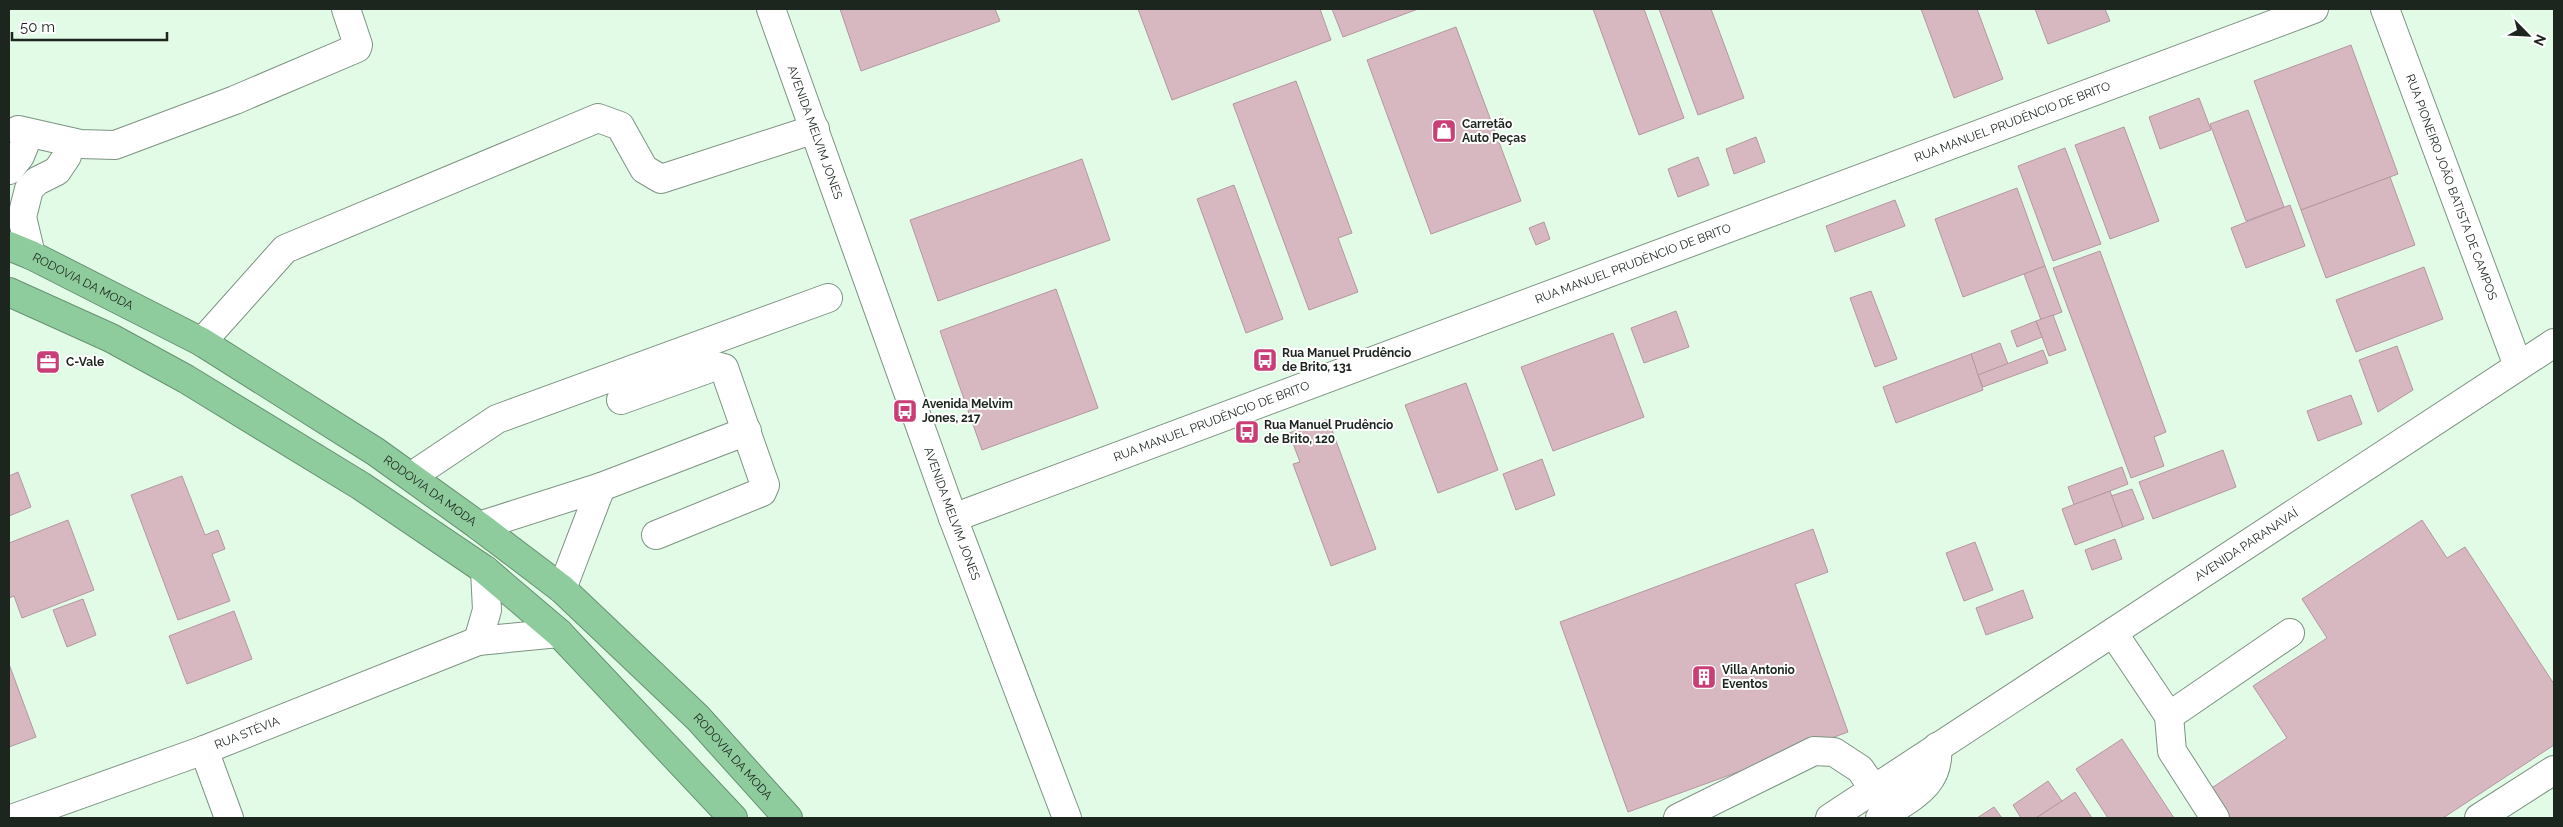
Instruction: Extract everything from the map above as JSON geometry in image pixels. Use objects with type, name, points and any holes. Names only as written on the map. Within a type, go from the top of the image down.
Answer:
[{"type":"highway","name":"RODOVIA DA MODA","points":[[20,250],[202,342],[412,476],[562,589],[698,718],[788,818]]},
{"type":"highway","points":[[9,292],[112,338],[186,379],[361,486],[484,570],[559,633],[733,818]]},
{"type":"street","points":[[9,170],[20,156],[23,132],[69,142],[115,145],[235,100],[357,48],[358,45],[346,9]]},
{"type":"street","name":"AVENIDA MELVIM JONES","points":[[771,9],[953,518],[1067,818]]},
{"type":"street","name":"RUA MANUEL PRUDÊNCIO DE BRITO","points":[[953,518],[2314,9]]},
{"type":"street","name":"RUA PIONEIRO JOÃO BATISTA DE CAMPOS","points":[[2385,9],[2518,366]]},
{"type":"street","points":[[202,342],[285,249],[598,118],[620,126],[644,169],[661,179],[815,129]]},
{"type":"street","points":[[20,250],[22,217],[19,184],[37,181],[57,171],[67,156],[69,142]]},
{"type":"street","points":[[412,476],[497,419],[828,298]]},
{"type":"street","name":"AVENIDA PARANAVAÍ","points":[[1830,818],[2114,634],[2554,343]]},
{"type":"street","points":[[622,400],[716,366],[724,368],[766,485],[762,492],[656,534]]},
{"type":"street","points":[[479,526],[601,487],[747,431]]},
{"type":"street","points":[[562,589],[601,487]]},
{"type":"street","points":[[478,641],[487,610],[484,570]]},
{"type":"street","name":"RUA STÉVIA","points":[[14,818],[204,750],[478,641],[559,633]]},
{"type":"street","points":[[2169,716],[2290,633]]},
{"type":"street","points":[[2114,634],[2169,716],[2172,751],[2214,818]]},
{"type":"street","points":[[1880,818],[1929,784],[1938,761],[1937,747]]},
{"type":"street","points":[[204,750],[229,818]]},
{"type":"street","points":[[1678,818],[1814,751],[1834,752],[1860,769],[1874,789]]},
{"type":"street","points":[[2479,818],[2554,770]]},
{"type":"building","points":[[840,9],[995,9],[1000,21],[861,71]]},
{"type":"building","points":[[1138,9],[1320,9],[1331,40],[1172,100]]},
{"type":"building","points":[[1332,9],[1418,9],[1343,37]]},
{"type":"building","points":[[1593,9],[1644,9],[1684,118],[1639,135]]},
{"type":"building","points":[[1659,9],[1711,9],[1744,98],[1698,115]]},
{"type":"building","points":[[1921,9],[1977,9],[2003,79],[1954,98]]},
{"type":"building","points":[[2035,9],[2105,9],[2110,21],[2048,44]]},
{"type":"building","name":"Carretão Auto Peças","points":[[1456,27],[1521,201],[1431,234],[1367,60]]},
{"type":"building","points":[[2351,45],[2398,174],[2301,210],[2254,81]]},
{"type":"building","points":[[1296,81],[1352,233],[1338,238],[1358,292],[1309,310],[1233,104]]},
{"type":"building","points":[[2199,98],[2211,130],[2160,149],[2149,117]]},
{"type":"building","points":[[2248,110],[2284,207],[2246,221],[2210,124]]},
{"type":"building","points":[[2124,127],[2159,221],[2110,239],[2075,145]]},
{"type":"building","points":[[1756,137],[1765,162],[1734,174],[1726,149]]},
{"type":"building","points":[[2065,148],[2101,244],[2053,261],[2018,166]]},
{"type":"building","points":[[1698,157],[1709,185],[1678,197],[1668,169]]},
{"type":"building","points":[[1082,159],[1110,240],[938,301],[910,220]]},
{"type":"building","points":[[2390,177],[2415,245],[2326,278],[2301,210]]},
{"type":"building","points":[[1234,185],[1283,319],[1246,333],[1197,199]]},
{"type":"building","points":[[2017,188],[2045,266],[1963,297],[1935,219]]},
{"type":"building","points":[[1895,200],[1905,226],[1835,252],[1826,226]]},
{"type":"building","points":[[2290,205],[2305,246],[2246,268],[2231,228]]},
{"type":"building","points":[[1544,222],[1550,239],[1536,245],[1529,228]]},
{"type":"building","points":[[2100,251],[2166,432],[2154,437],[2164,466],[2131,478],[2053,268]]},
{"type":"building","points":[[2045,266],[2062,312],[2041,320],[2024,274]]},
{"type":"building","points":[[2424,267],[2443,319],[2356,352],[2336,300]]},
{"type":"building","points":[[1056,289],[1098,408],[982,450],[940,331]]},
{"type":"building","points":[[1871,291],[1897,359],[1875,367],[1850,298]]},
{"type":"building","points":[[1676,311],[1689,347],[1644,363],[1631,328]]},
{"type":"building","points":[[2053,315],[2066,350],[2049,356],[2036,321]]},
{"type":"building","points":[[2036,321],[2042,337],[2017,347],[2011,331]]},
{"type":"building","points":[[1613,333],[1644,417],[1553,451],[1521,367]]},
{"type":"building","points":[[2000,343],[2008,364],[1978,375],[1971,354]]},
{"type":"building","points":[[2397,346],[2413,390],[2378,412],[2359,360]]},
{"type":"building","points":[[2043,350],[2048,363],[1983,387],[1978,375]]},
{"type":"building","points":[[1971,354],[1983,390],[1896,423],[1883,387]]},
{"type":"building","points":[[1466,383],[1498,470],[1438,493],[1405,405]]},
{"type":"building","points":[[2351,395],[2362,424],[2318,441],[2307,411]]},
{"type":"building","points":[[1328,419],[1376,549],[1331,566],[1293,464],[1300,462],[1289,433]]},
{"type":"building","points":[[2223,450],[2236,487],[2153,519],[2139,482]]},
{"type":"building","points":[[1542,459],[1555,495],[1516,510],[1503,474]]},
{"type":"building","points":[[2122,467],[2128,484],[2074,505],[2068,487]]},
{"type":"building","points":[[18,472],[31,507],[9,516],[9,476]]},
{"type":"building","points":[[182,476],[205,535],[218,530],[225,549],[212,554],[230,601],[178,620],[131,495]]},
{"type":"building","points":[[2132,489],[2144,519],[2123,527],[2111,496]]},
{"type":"building","points":[[2110,491],[2123,527],[2075,545],[2062,509]]},
{"type":"building","points":[[68,520],[94,590],[22,618],[14,596],[9,598],[9,543]]},
{"type":"building","points":[[2422,520],[2447,558],[2465,547],[2554,684],[2554,745],[2443,818],[2216,818],[2201,795],[2287,738],[2253,686],[2327,638],[2302,599]]},
{"type":"building","name":"Villa Antonio Eventos","points":[[1813,529],[1828,572],[1795,584],[1848,732],[1628,812],[1560,622]]},
{"type":"building","points":[[2115,539],[2122,559],[2092,570],[2085,550]]},
{"type":"building","points":[[1975,542],[1993,590],[1964,601],[1946,553]]},
{"type":"building","points":[[2023,590],[2033,618],[1986,635],[1976,608]]},
{"type":"building","points":[[83,599],[96,635],[67,647],[53,610]]},
{"type":"building","points":[[234,611],[252,659],[187,684],[169,636]]},
{"type":"building","points":[[9,664],[36,737],[9,747]]},
{"type":"building","points":[[2122,739],[2174,818],[2108,818],[2076,769]]},
{"type":"building","points":[[2048,781],[2062,801],[2036,818],[2021,818],[2013,805]]},
{"type":"building","points":[[2075,792],[2092,818],[2036,818],[2062,801]]},
{"type":"building","points":[[1994,807],[2002,818],[1977,818]]},
{"type":"place","name":"Carretão Auto Peças","points":[[1444,131]]},
{"type":"place","name":"Rua Manuel Prudêncio de Brito, 131","points":[[1265,360]]},
{"type":"place","name":"C-Vale","points":[[48,362]]},
{"type":"place","name":"Avenida Melvim Jones, 217","points":[[905,411]]},
{"type":"place","name":"Rua Manuel Prudêncio de Brito, 120","points":[[1247,432]]},
{"type":"place","name":"Villa Antonio Eventos","points":[[1704,677]]}]
